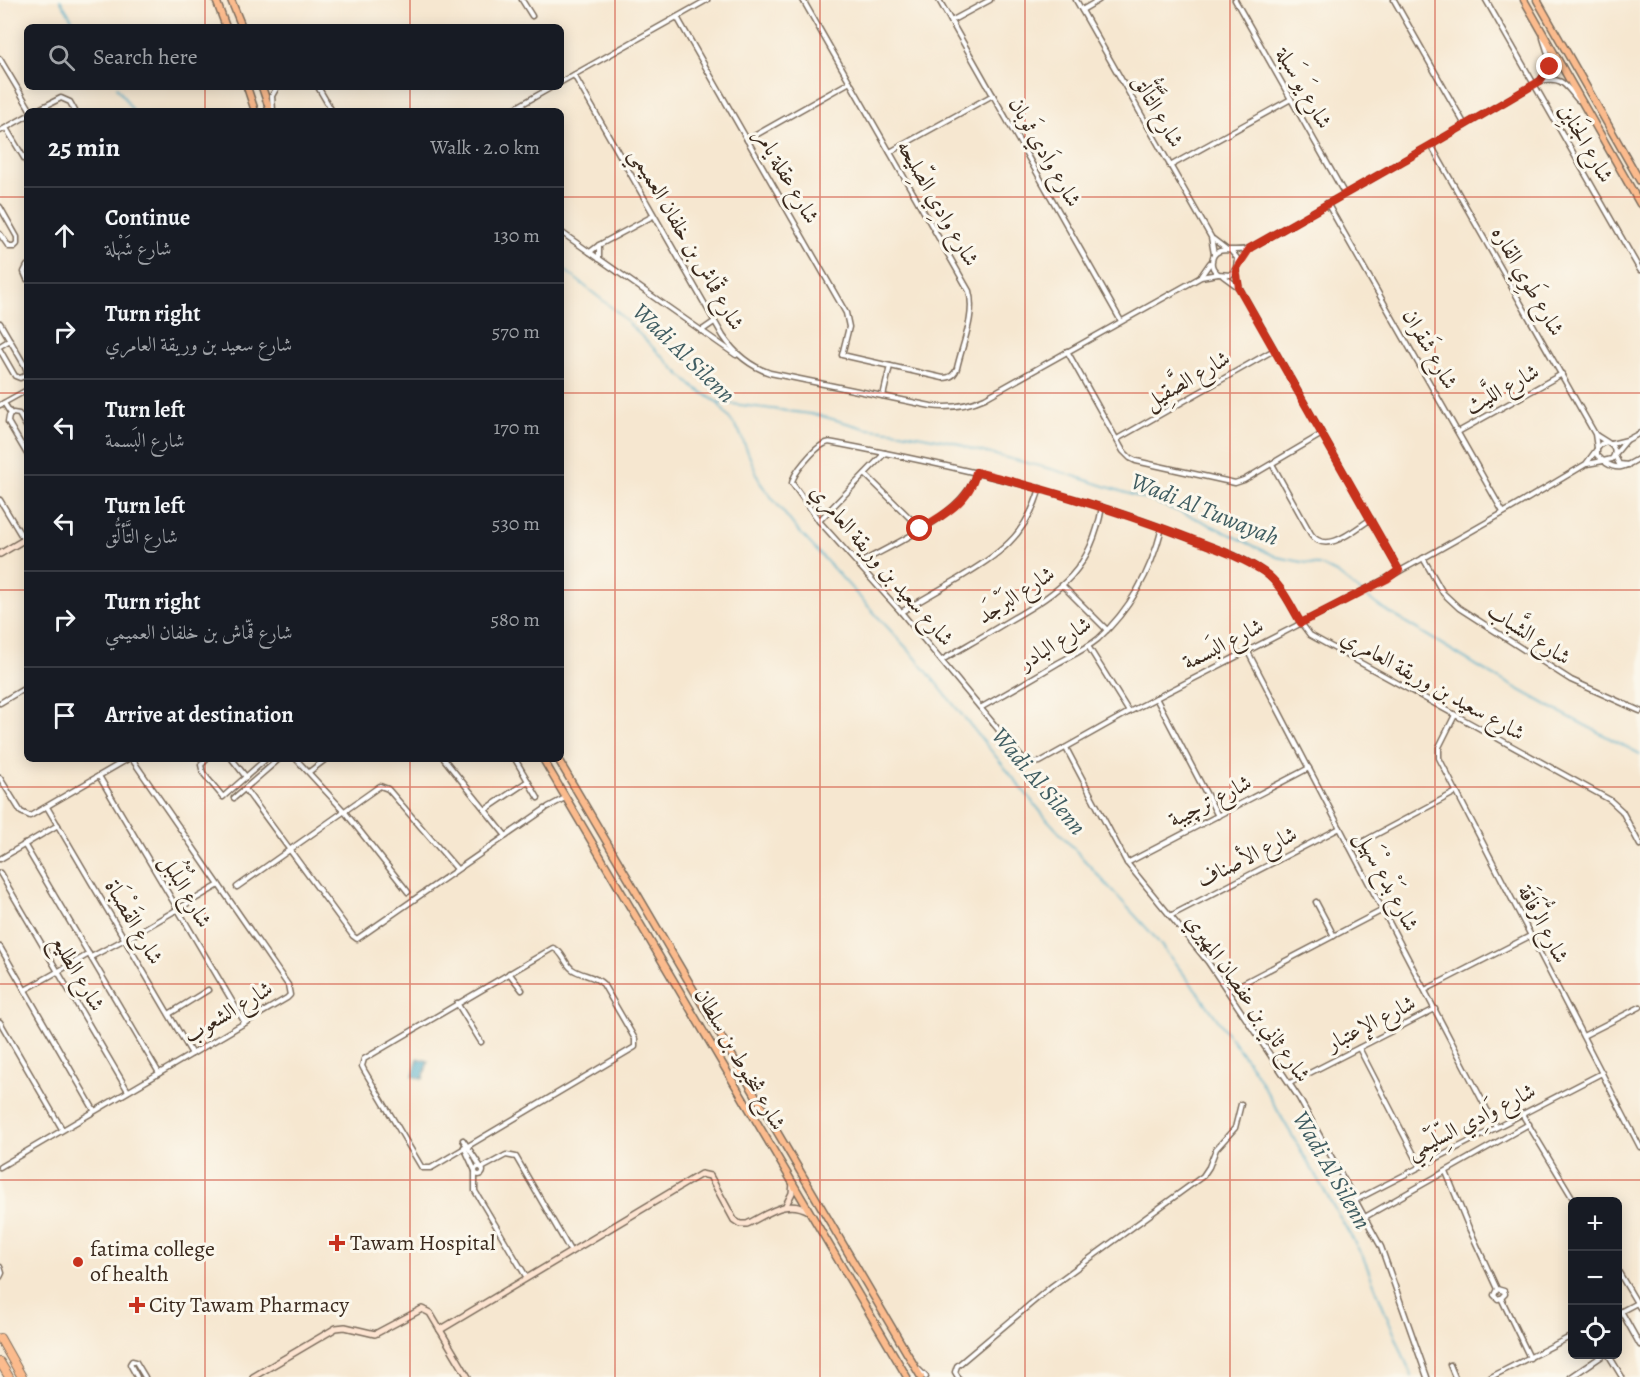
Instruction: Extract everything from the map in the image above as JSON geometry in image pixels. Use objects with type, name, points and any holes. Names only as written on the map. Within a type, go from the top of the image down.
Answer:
[{"type":"highway","points":[[0,1338],[22,1377]]},
{"type":"highway","points":[[0,1362],[9,1377]]},
{"type":"main road","points":[[216,0],[225,24]]},
{"type":"main road","points":[[231,0],[241,24]]},
{"type":"main road","points":[[1524,0],[1640,204]]},
{"type":"main road","points":[[1537,0],[1640,181]]},
{"type":"main road","points":[[248,90],[254,108]]},
{"type":"main road","points":[[263,90],[270,108]]},
{"type":"main road","name":"شارع شخبوط بن سلطان","points":[[545,762],[907,1377]]},
{"type":"main road","name":"شارع شخبوط بن سلطان","points":[[560,762],[915,1367],[923,1377]]},
{"type":"street","points":[[522,0],[532,16]]},
{"type":"street","points":[[564,80],[707,0]]},
{"type":"street","name":"شارع وادِي الصِّليحه","points":[[803,0],[966,284],[971,301],[957,368],[952,376],[943,378],[842,355]]},
{"type":"street","name":"شارع واَدي ثَوبان","points":[[939,0],[1121,321]]},
{"type":"street","points":[[951,21],[990,0]]},
{"type":"street","name":"شارع التَّألُّق","points":[[1076,0],[1211,237],[1214,254]]},
{"type":"street","points":[[1082,10],[1099,0]]},
{"type":"street","points":[[1394,0],[1465,125]]},
{"type":"street","name":"شارع الجَنايِن","points":[[1486,0],[1640,270]]},
{"type":"street","name":"شارع يَو سَبلة","points":[[1237,1],[1344,193]]},
{"type":"street","name":"شارع عقلة يامر","points":[[677,17],[846,313],[849,327],[842,355]]},
{"type":"street","points":[[1540,81],[1549,70],[1550,61],[1542,32]]},
{"type":"street","points":[[0,59],[31,108]]},
{"type":"street","name":"شارع قمّاش بن خلفان العميمي","points":[[574,75],[729,345],[754,367],[770,373],[940,407],[963,406],[985,398],[1201,277],[1220,275]]},
{"type":"street","points":[[1239,288],[1214,270],[1212,260],[1214,254],[1219,251],[1241,251],[1250,248],[1534,84],[1551,79],[1561,81],[1585,108]]},
{"type":"street","points":[[747,140],[850,82]]},
{"type":"street","points":[[271,108],[275,90]]},
{"type":"street","points":[[320,90],[330,108]]},
{"type":"street","points":[[515,108],[547,90]]},
{"type":"street","points":[[890,152],[993,95]]},
{"type":"street","points":[[39,108],[61,98],[70,102],[73,108]]},
{"type":"street","points":[[1170,166],[1291,99]]},
{"type":"street","points":[[0,131],[24,118]]},
{"type":"street","points":[[6,128],[24,158]]},
{"type":"street","name":"شارع طَوِي القاره","points":[[1431,145],[1595,434],[1597,449]]},
{"type":"street","name":"شارع شَقران","points":[[1328,202],[1503,512]]},
{"type":"street","points":[[0,207],[17,237],[17,244],[12,248],[9,247],[0,234]]},
{"type":"street","points":[[590,252],[653,216]]},
{"type":"street","points":[[564,234],[742,358]]},
{"type":"street","name":"شارع التَّألُّق","points":[[1211,237],[1229,250]]},
{"type":"street","points":[[599,245],[599,259]]},
{"type":"street","points":[[1220,275],[1230,275],[1250,248]]},
{"type":"street","points":[[1229,250],[1236,255],[1239,288],[1399,570]]},
{"type":"street","name":"شارع قمّاش بن خلفان العميمي","points":[[1201,277],[1212,260]]},
{"type":"street","points":[[701,331],[714,322]]},
{"type":"street","points":[[0,323],[24,364]]},
{"type":"street","points":[[0,346],[10,340]]},
{"type":"street","points":[[0,350],[15,376],[23,377]]},
{"type":"street","name":"شارع الصَّقِيل","points":[[1117,439],[1274,350]]},
{"type":"street","points":[[1067,351],[1125,454],[1133,459],[1228,483],[1241,482],[1322,434]]},
{"type":"street","points":[[883,396],[890,366]]},
{"type":"street","name":"شارع اللَّيث","points":[[1458,432],[1562,374]]},
{"type":"street","points":[[24,392],[2,404],[11,414],[19,414],[24,423]]},
{"type":"street","points":[[11,414],[8,422],[24,449]]},
{"type":"street","points":[[1604,462],[1611,461],[1627,441],[1640,433]]},
{"type":"street","name":"شارع طَوِي القاره","points":[[1595,434],[1609,443]]},
{"type":"street","points":[[1627,441],[1601,444],[1597,449],[1598,457],[1616,468],[1624,468],[1640,458]]},
{"type":"street","name":"شارع سعيد بن وريقة العامري","points":[[1031,763],[1021,757],[982,707],[901,612],[819,521],[792,483],[793,476],[820,447],[830,442],[885,452],[1040,488],[1102,507],[1221,551],[1263,572],[1285,594],[1306,632],[1315,638],[1610,800],[1622,811],[1640,845]]},
{"type":"street","points":[[1609,443],[1614,447],[1619,464],[1628,465]]},
{"type":"street","name":"شارع البَسمة","points":[[1586,464],[1597,449]]},
{"type":"street","points":[[819,521],[885,452]]},
{"type":"street","name":"شارع البَسمة","points":[[1031,763],[1040,762],[1129,712],[1343,602],[1586,464],[1604,462]]},
{"type":"street","points":[[1272,464],[1311,534],[1319,542],[1326,544],[1334,542],[1371,519]]},
{"type":"street","points":[[858,564],[944,515],[971,487],[976,472]]},
{"type":"street","points":[[865,474],[920,529]]},
{"type":"street","points":[[901,612],[986,562],[1007,546],[1031,514],[1040,488]]},
{"type":"street","points":[[0,500],[24,538]]},
{"type":"street","name":"شارع البَرْجَد","points":[[942,660],[1046,599],[1063,586],[1075,573],[1089,550],[1099,525],[1102,507]]},
{"type":"street","name":"شارع البادر","points":[[982,707],[1088,646],[1107,630],[1126,608],[1142,583],[1162,528]]},
{"type":"street","points":[[0,554],[24,542]]},
{"type":"street","name":"شارع الشَّباب","points":[[1423,558],[1440,589],[1458,608],[1571,680],[1640,711]]},
{"type":"street","points":[[1063,586],[1107,630]]},
{"type":"street","points":[[1088,646],[1129,712]]},
{"type":"street","name":"شارع بَدْع سْهَيل","points":[[1247,650],[1496,1127]]},
{"type":"street","points":[[0,703],[24,689]]},
{"type":"street","points":[[1156,698],[1218,816]]},
{"type":"street","name":"شارع الرُّفَاقَة","points":[[1455,715],[1438,747],[1438,754],[1640,1147]]},
{"type":"street","name":"شارع ثاني بن عفصان المهيري","points":[[1066,748],[1126,863],[1202,954],[1290,1083],[1385,1256],[1427,1377]]},
{"type":"street","points":[[0,778],[24,815],[32,816],[125,762]]},
{"type":"street","name":"شارع الشعوب","points":[[0,1167],[287,998],[291,989],[132,762]]},
{"type":"street","points":[[204,762],[201,765],[202,772],[222,796],[225,796],[263,762]]},
{"type":"street","points":[[234,762],[246,777]]},
{"type":"street","points":[[234,798],[276,762]]},
{"type":"street","points":[[299,762],[344,811],[408,892]]},
{"type":"street","points":[[309,772],[322,762]]},
{"type":"street","points":[[446,762],[506,836]]},
{"type":"street","points":[[518,762],[538,798]]},
{"type":"street","name":"شارع ترچيبة","points":[[1126,863],[1309,768]]},
{"type":"street","name":"شارع البُلْبُل","points":[[99,776],[245,1023]]},
{"type":"street","points":[[485,810],[528,781]]},
{"type":"street","points":[[237,888],[378,787],[386,787],[457,869]]},
{"type":"street","points":[[245,789],[352,936],[357,939],[546,808],[566,797]]},
{"type":"street","points":[[1351,848],[1456,792]]},
{"type":"street","name":"شارع القَصْبَاة","points":[[47,807],[192,1054]]},
{"type":"street","points":[[0,859],[58,825]]},
{"type":"street","name":"شارع الأصناف","points":[[1170,916],[1340,828]]},
{"type":"street","points":[[24,844],[159,1073]]},
{"type":"street","name":"شارع الطليع","points":[[0,873],[128,1090]]},
{"type":"street","points":[[25,990],[58,971],[125,939],[219,885]]},
{"type":"street","points":[[1316,902],[1334,936]]},
{"type":"street","points":[[1228,991],[1383,910]]},
{"type":"street","points":[[1425,990],[1530,936]]},
{"type":"street","points":[[0,947],[94,1110]]},
{"type":"street","points":[[550,949],[557,949],[574,970],[601,981],[636,1039],[636,1044],[632,1050],[466,1148],[431,1168],[422,1168],[362,1066],[364,1059],[367,1055],[509,973],[550,949]]},
{"type":"street","points":[[509,973],[522,990]]},
{"type":"street","points":[[169,1014],[208,990]]},
{"type":"street","points":[[457,1003],[481,1042]]},
{"type":"street","points":[[1583,1036],[1640,1007]]},
{"type":"street","name":"شارع الإعتبار","points":[[1290,1083],[1435,1008]]},
{"type":"street","points":[[0,1022],[63,1129]]},
{"type":"street","points":[[1359,1048],[1420,1166]]},
{"type":"street","name":"شارع وَادِي السِّلَيْمِي","points":[[1356,1200],[1602,1073]]},
{"type":"street","points":[[958,1377],[956,1370],[958,1365],[1040,1295],[1203,1176],[1216,1149],[1235,1128],[1241,1104]]},
{"type":"street","points":[[1522,1114],[1572,1197]]},
{"type":"street","points":[[1365,1217],[1529,1124]]},
{"type":"street","points":[[463,1140],[479,1171]]},
{"type":"street","points":[[526,1278],[475,1191],[479,1171],[488,1165],[506,1155],[516,1157],[571,1252]]},
{"type":"street","points":[[1446,1172],[1497,1289],[1494,1295],[1498,1299],[1502,1298],[1530,1358]]},
{"type":"street","points":[[440,1330],[701,1174],[710,1176],[734,1220],[740,1224],[747,1224],[786,1205],[798,1206],[809,1212]]},
{"type":"street","points":[[786,1205],[792,1193],[793,1183]]},
{"type":"street","points":[[0,1267],[2,1273],[0,1277]]},
{"type":"street","points":[[1622,1279],[1640,1308]]},
{"type":"street","points":[[1622,1310],[1637,1303]]},
{"type":"street","points":[[253,1377],[339,1328],[375,1334],[422,1309],[430,1313],[468,1377]]},
{"type":"street","points":[[1622,1317],[1640,1345]]},
{"type":"street","points":[[1491,1377],[1568,1338]]},
{"type":"street","points":[[1571,1377],[1598,1359]]},
{"type":"street","points":[[1609,1359],[1622,1377]]},
{"type":"street","points":[[137,1377],[130,1364],[132,1361],[136,1362],[145,1377]]},
{"type":"street","points":[[1450,1365],[1455,1377]]},
{"type":"water","points":[[418,1058],[428,1061],[423,1079],[413,1076]]},
{"type":"waterway","name":"Wadi Al Silenn","points":[[60,0],[75,24]]},
{"type":"waterway","name":"Wadi Al Silenn","points":[[119,90],[131,108]]},
{"type":"waterway","name":"Wadi Al Silenn","points":[[564,269],[616,311],[692,386],[717,402],[739,431],[761,484],[795,527],[915,657],[1045,817],[1152,934],[1197,991],[1254,1070],[1363,1257],[1412,1377]]},
{"type":"waterway","name":"Wadi Al Tuwayah","points":[[717,402],[818,415],[868,429],[901,432],[954,442],[971,449],[1055,470],[1151,501],[1200,520],[1277,557],[1322,566],[1338,574],[1377,605],[1484,670],[1640,754]]},
{"type":"place","name":"Tawam Hospital","points":[[337,1243]]},
{"type":"place","name":"fatima college of health","points":[[78,1262]]},
{"type":"place","name":"City Tawam Pharmacy","points":[[137,1305]]},
{"type":"route","points":[[920,529],[944,515],[968,493],[976,472],[1102,507],[1221,551],[1255,567],[1271,578],[1285,594],[1301,623],[1387,579],[1399,570],[1239,288],[1236,269],[1250,248],[1540,81],[1550,67]]}]
